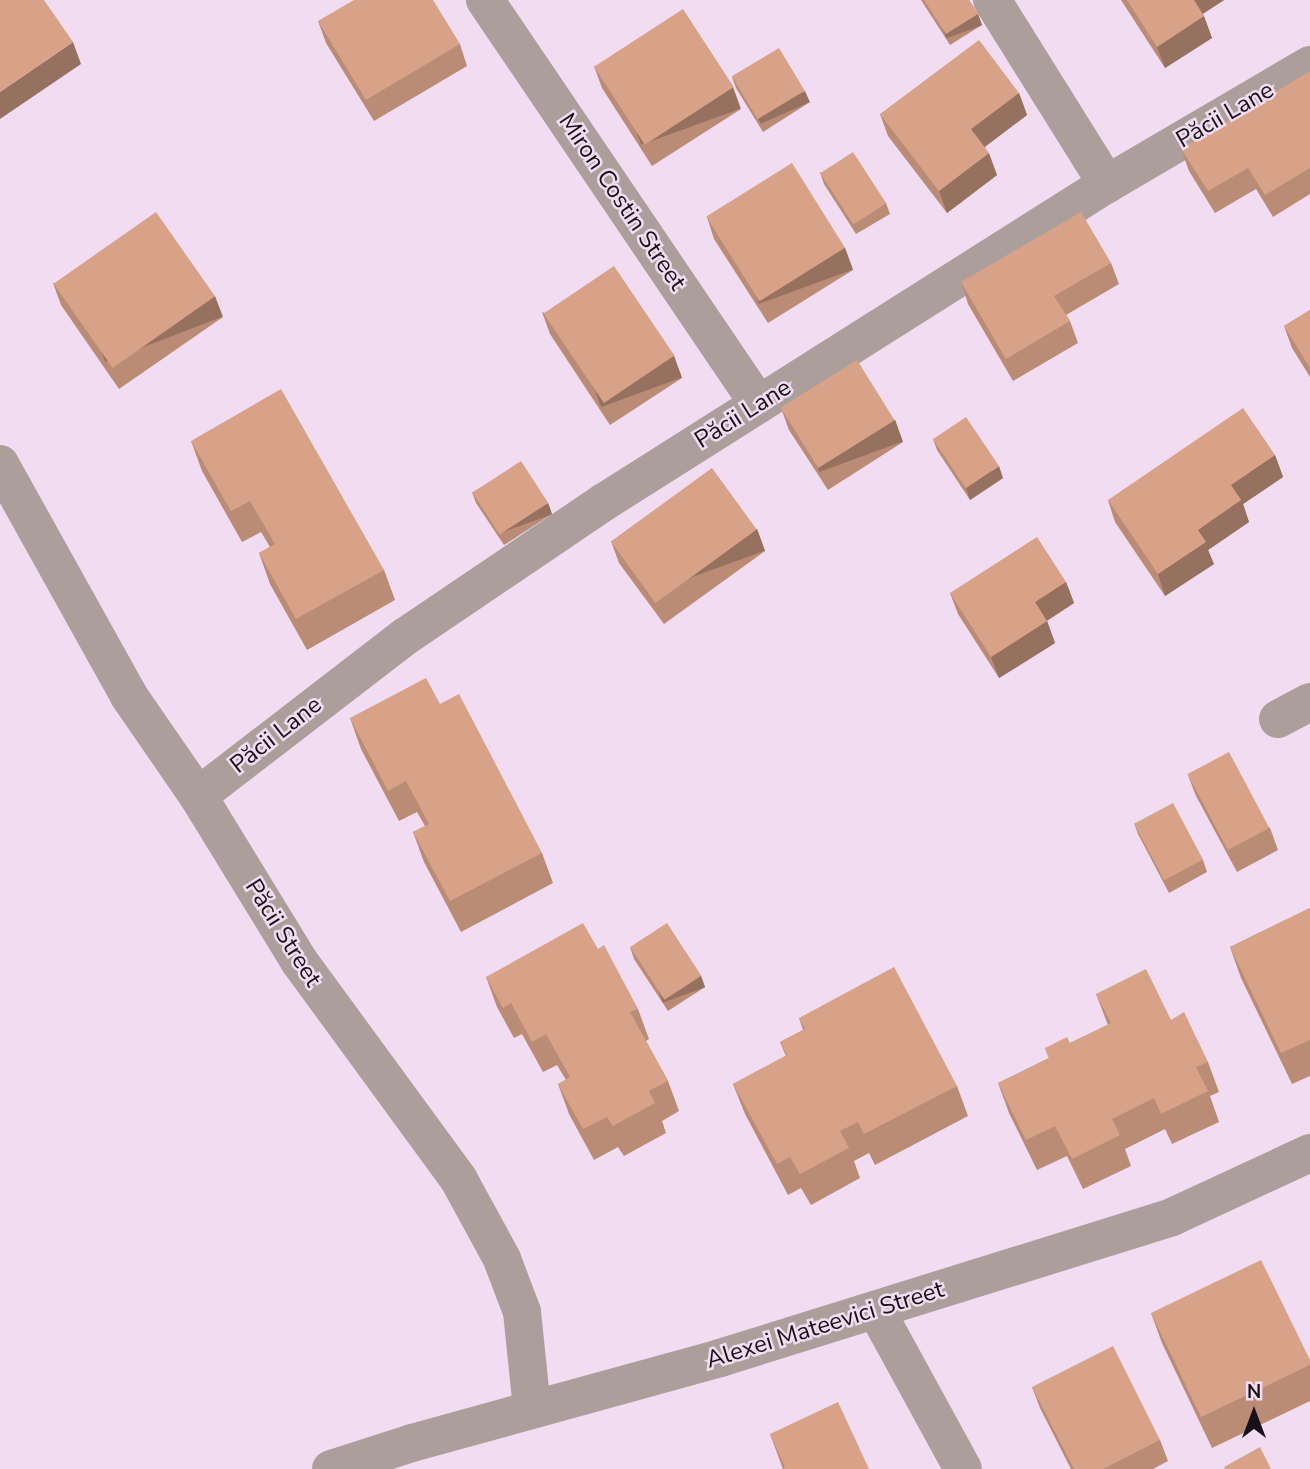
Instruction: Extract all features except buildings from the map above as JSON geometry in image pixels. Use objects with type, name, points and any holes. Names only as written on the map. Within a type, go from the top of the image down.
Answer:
[{"type":"street","name":"Miron Costin Street","points":[[485,0],[759,404]]},
{"type":"street","points":[[992,0],[1107,184]]},
{"type":"street","name":"Păcii Lane","points":[[198,796],[406,636],[604,502],[1107,184],[1310,65]]},
{"type":"street","name":"Păcii Street","points":[[0,464],[129,696],[198,796],[299,961],[459,1180],[502,1259],[522,1312],[532,1409]]},
{"type":"street","points":[[0,507],[60,576]]},
{"type":"street","name":"Alexei Mateevici Street","points":[[331,1469],[532,1409],[720,1358],[1172,1217],[1310,1153]]},
{"type":"street","points":[[876,1310],[962,1469]]}]
